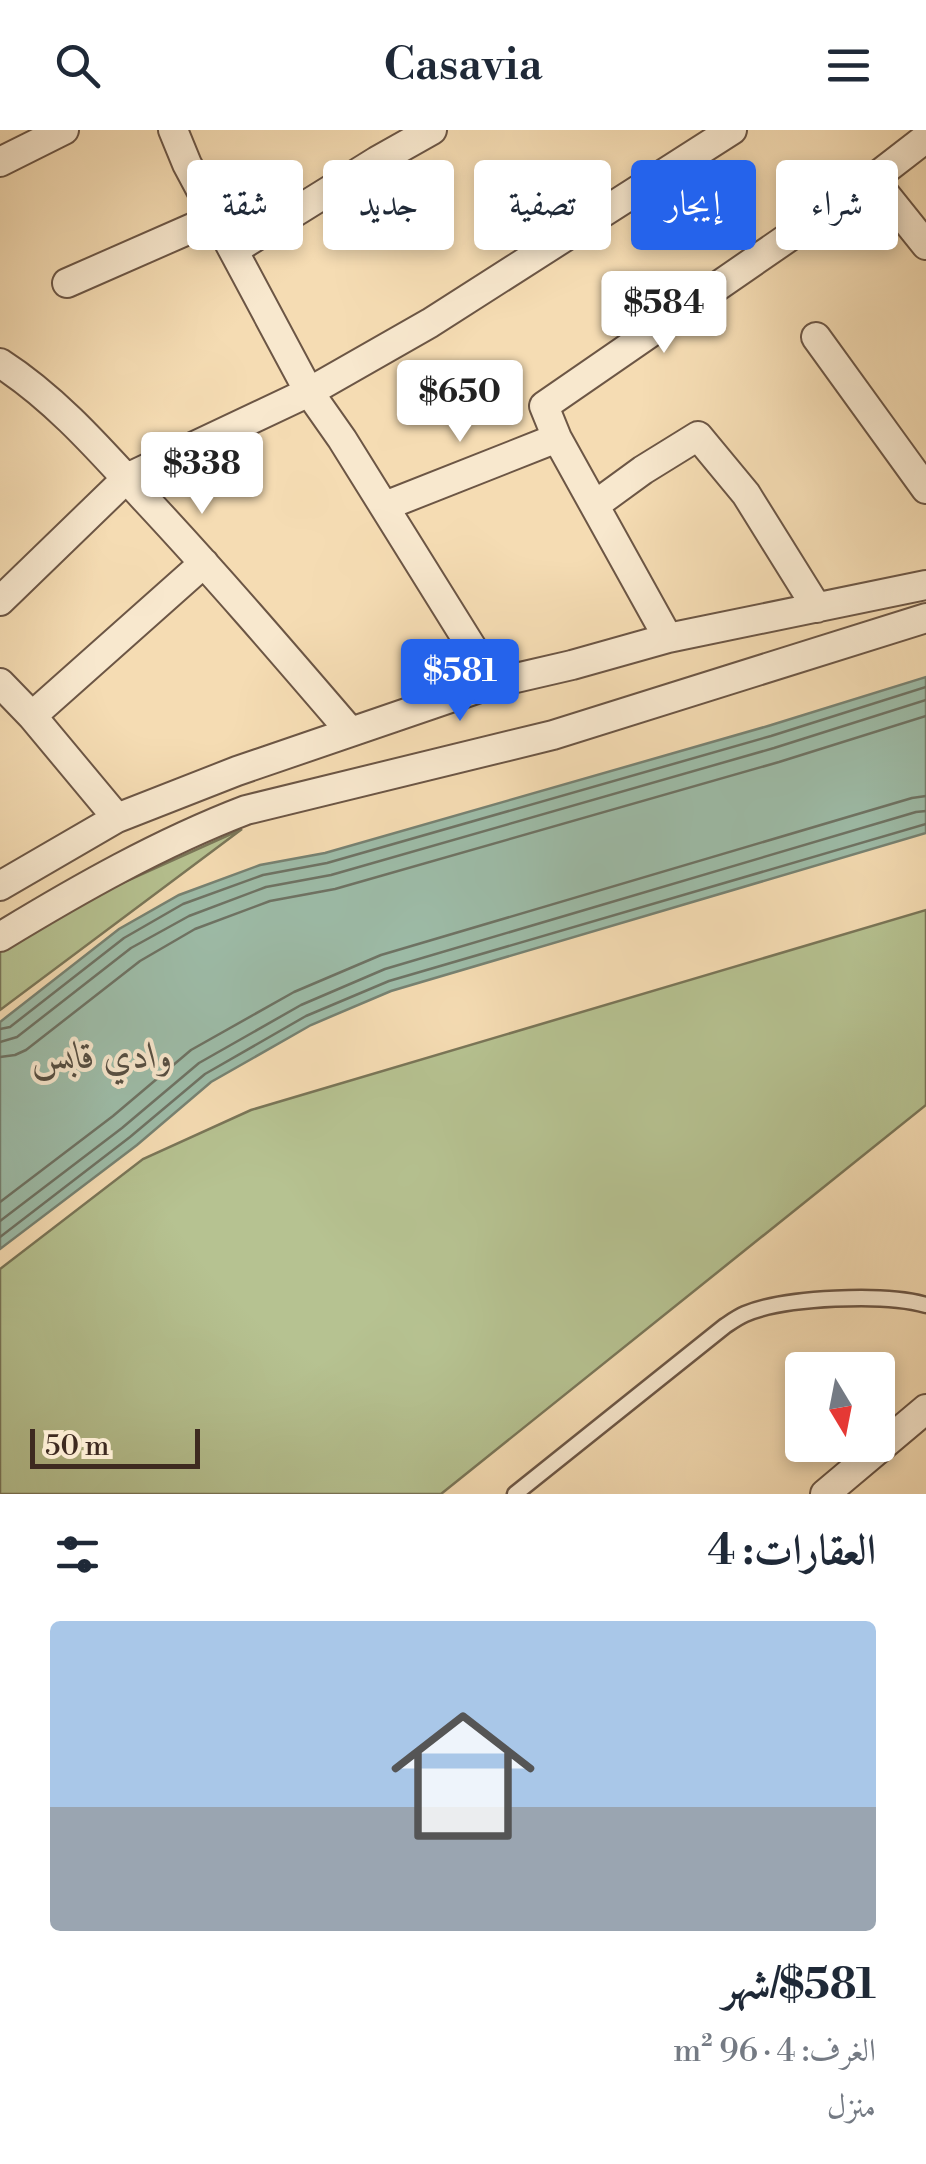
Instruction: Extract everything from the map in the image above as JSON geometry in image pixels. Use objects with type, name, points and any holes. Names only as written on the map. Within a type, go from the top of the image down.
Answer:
[{"type":"street","points":[[0,162],[64,130]]},
{"type":"street","points":[[173,130],[187,166]]},
{"type":"street","points":[[303,207],[432,130]]},
{"type":"street","points":[[0,601],[127,478],[309,392],[430,323],[732,130]]},
{"type":"street","points":[[898,160],[926,138]]},
{"type":"street","points":[[898,211],[926,245]]},
{"type":"street","points":[[67,283],[187,230]]},
{"type":"street","points":[[668,638],[557,438],[544,406],[776,247]]},
{"type":"street","points":[[234,250],[309,392],[342,438],[494,682]]},
{"type":"street","points":[[816,337],[926,489]]},
{"type":"street","points":[[0,363],[40,391],[127,478],[350,732]]},
{"type":"street","points":[[595,505],[698,436],[746,494],[818,608]]},
{"type":"street","points":[[385,506],[557,438]]},
{"type":"street","points":[[32,716],[204,563]]},
{"type":"street","points":[[0,886],[117,818],[494,682],[668,638],[926,585]]},
{"type":"street","points":[[0,937],[89,884],[200,827],[246,810],[552,735],[926,618]]},
{"type":"street","points":[[0,683],[117,818]]},
{"type":"street","points":[[824,1494],[926,1409]]},
{"type":"lane","points":[[515,1494],[724,1326],[746,1313],[778,1306],[883,1297],[926,1305]]},
{"type":"shaded area","points":[[242,829],[0,1010],[0,938]]},
{"type":"shaded area","points":[[926,910],[926,1105],[441,1494],[0,1494],[0,1269],[143,1159],[251,1110]]},
{"type":"water","name":"وادي قابس","points":[[926,677],[926,833],[391,991],[311,1025],[211,1082],[137,1145],[0,1249],[0,1022],[119,929],[179,895],[260,865],[325,853]]}]
